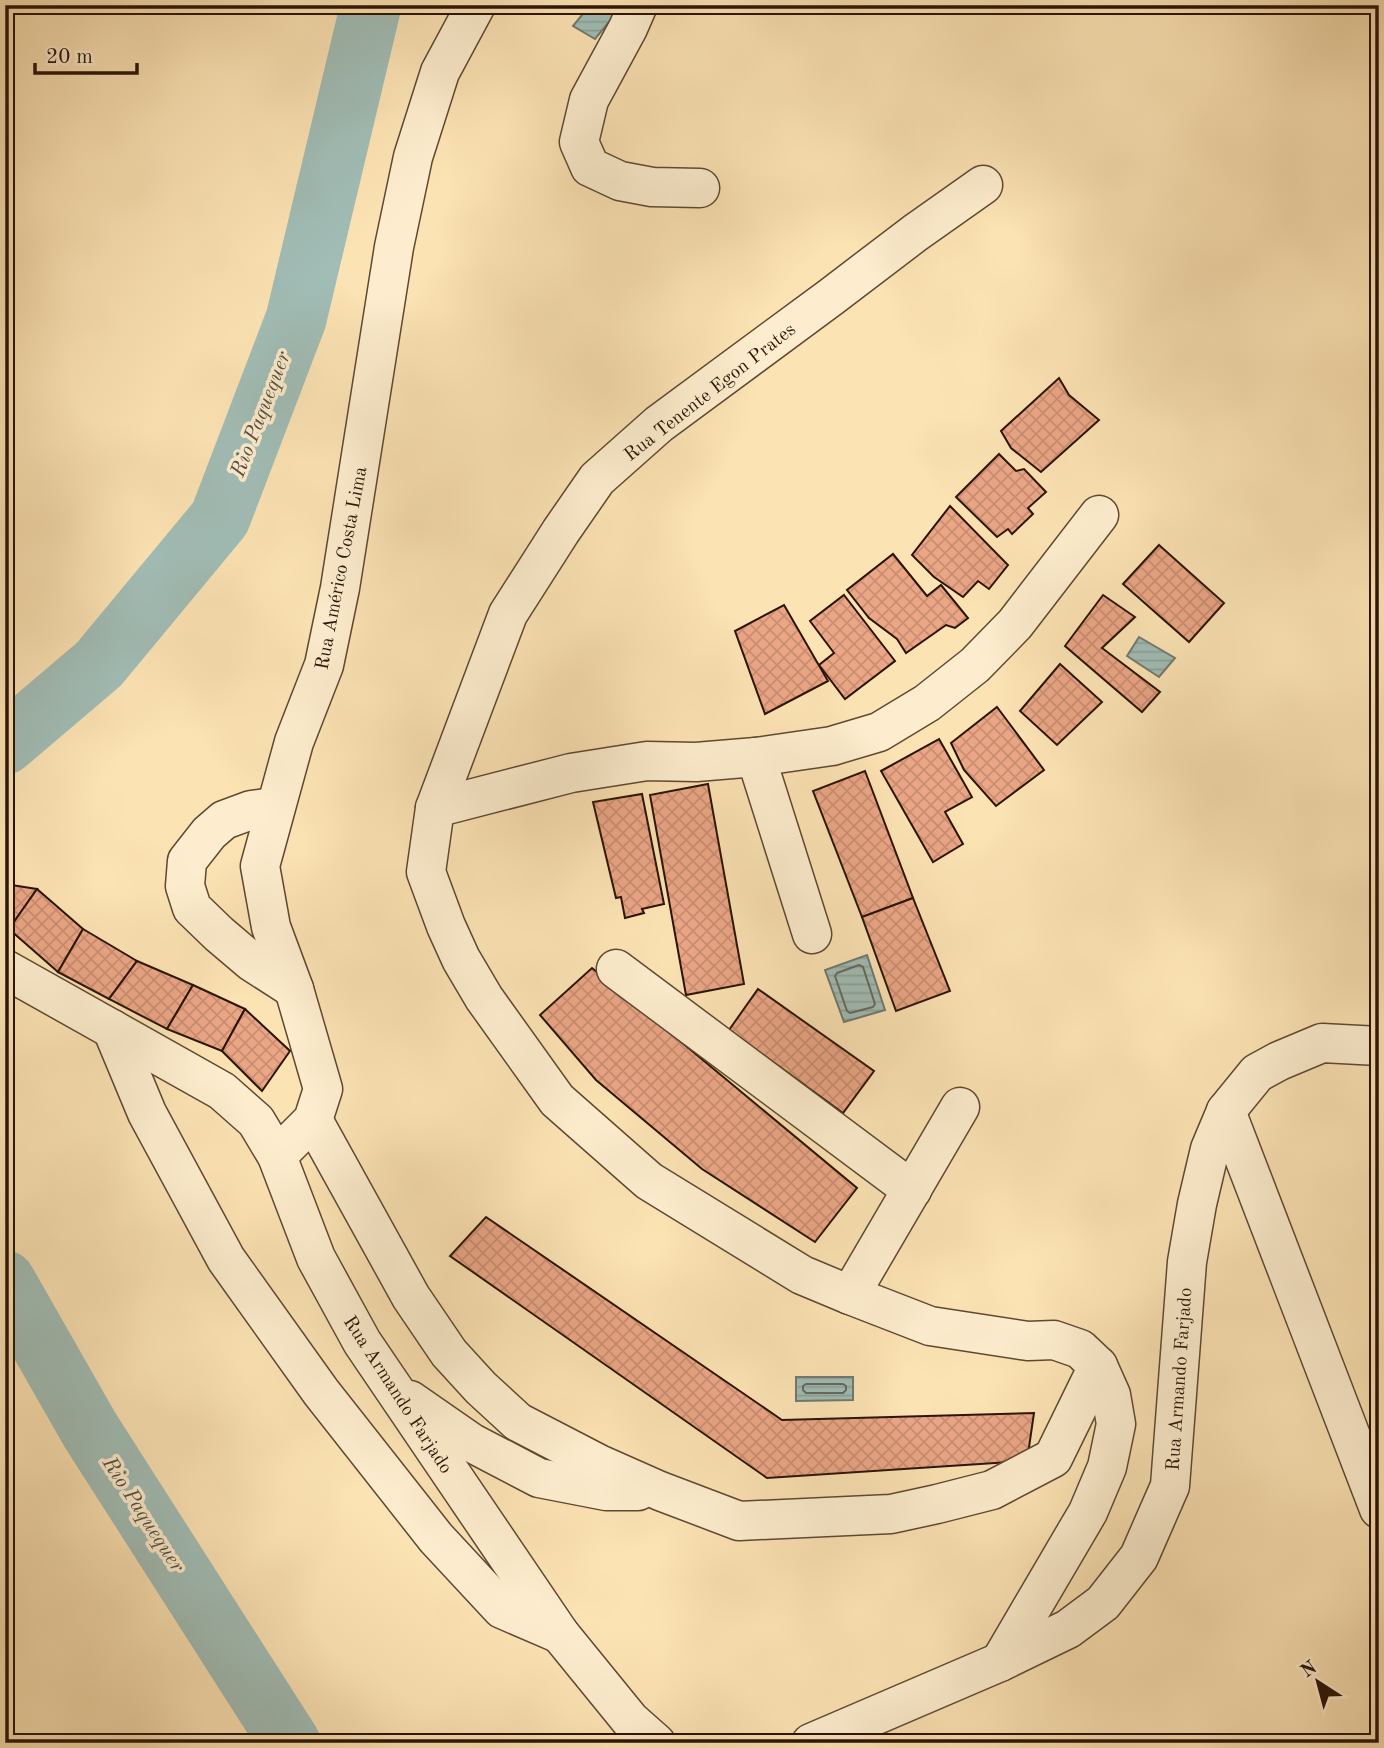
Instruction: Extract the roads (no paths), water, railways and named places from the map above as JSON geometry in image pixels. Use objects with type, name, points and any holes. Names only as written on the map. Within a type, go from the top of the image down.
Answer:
[{"type":"street","name":"Rua Américo Costa Lima","points":[[277,1156],[313,1120],[323,1089],[294,989],[271,927],[260,866],[294,742],[324,665],[344,561],[394,247],[413,157],[440,72],[476,5]]},
{"type":"street","points":[[638,5],[589,100],[579,142],[590,167],[620,181],[652,187],[700,188]]},
{"type":"street","name":"Rua Tenente Egon Prates","points":[[983,185],[660,424],[597,479],[508,614],[435,808],[426,872],[461,959],[484,998],[557,1100],[649,1181],[802,1275],[850,1295],[930,1326],[1028,1341],[1054,1340],[1080,1349],[1098,1366]]},
{"type":"street","points":[[435,808],[570,773],[647,761],[696,762],[756,757],[832,746],[879,732],[927,703],[975,665],[1015,624],[1099,515]]},
{"type":"street","points":[[756,757],[811,934]]},
{"type":"street","points":[[275,807],[251,810],[225,820],[209,834],[187,861],[185,886],[192,908],[219,934],[252,962],[294,989]]},
{"type":"street","name":"Rua Armando Farjado","points":[[5,969],[222,1091],[256,1121],[277,1156],[316,1258],[362,1342],[560,1634],[630,1720],[656,1743]]},
{"type":"street","points":[[616,969],[912,1190]]},
{"type":"street","points":[[112,1029],[147,1113],[226,1259],[321,1392],[436,1538],[502,1609],[560,1634]]},
{"type":"street","name":"Rua Armando Farjado","points":[[811,1743],[1000,1662],[1068,1629],[1103,1603],[1139,1557],[1170,1486],[1187,1262],[1210,1149],[1226,1111],[1257,1073],[1279,1061],[1322,1043],[1379,1046]]},
{"type":"street","points":[[850,1295],[960,1107]]},
{"type":"street","points":[[1226,1111],[1379,1509]]},
{"type":"street","points":[[313,1120],[411,1297],[449,1353],[518,1422],[660,1492],[739,1521],[891,1514],[992,1490],[1053,1458],[1098,1366]]},
{"type":"street","points":[[1000,1662],[1088,1512],[1107,1467],[1116,1424],[1111,1395],[1098,1366]]},
{"type":"street","points":[[391,1387],[472,1443],[539,1478],[606,1491],[660,1492]]},
{"type":"water","points":[[590,5],[623,5],[595,39],[573,26]]},
{"type":"water","points":[[1139,637],[1175,658],[1159,677],[1127,656]]},
{"type":"water","points":[[867,955],[885,1010],[844,1022],[825,970]]},
{"type":"water","points":[[796,1377],[853,1377],[853,1400],[796,1401]]},
{"type":"waterway","name":"Rio Paquequer","points":[[5,744],[99,664],[220,518],[296,319],[371,5]]},
{"type":"waterway","name":"Rio Paquequer","points":[[5,1281],[90,1430],[290,1743]]}]
